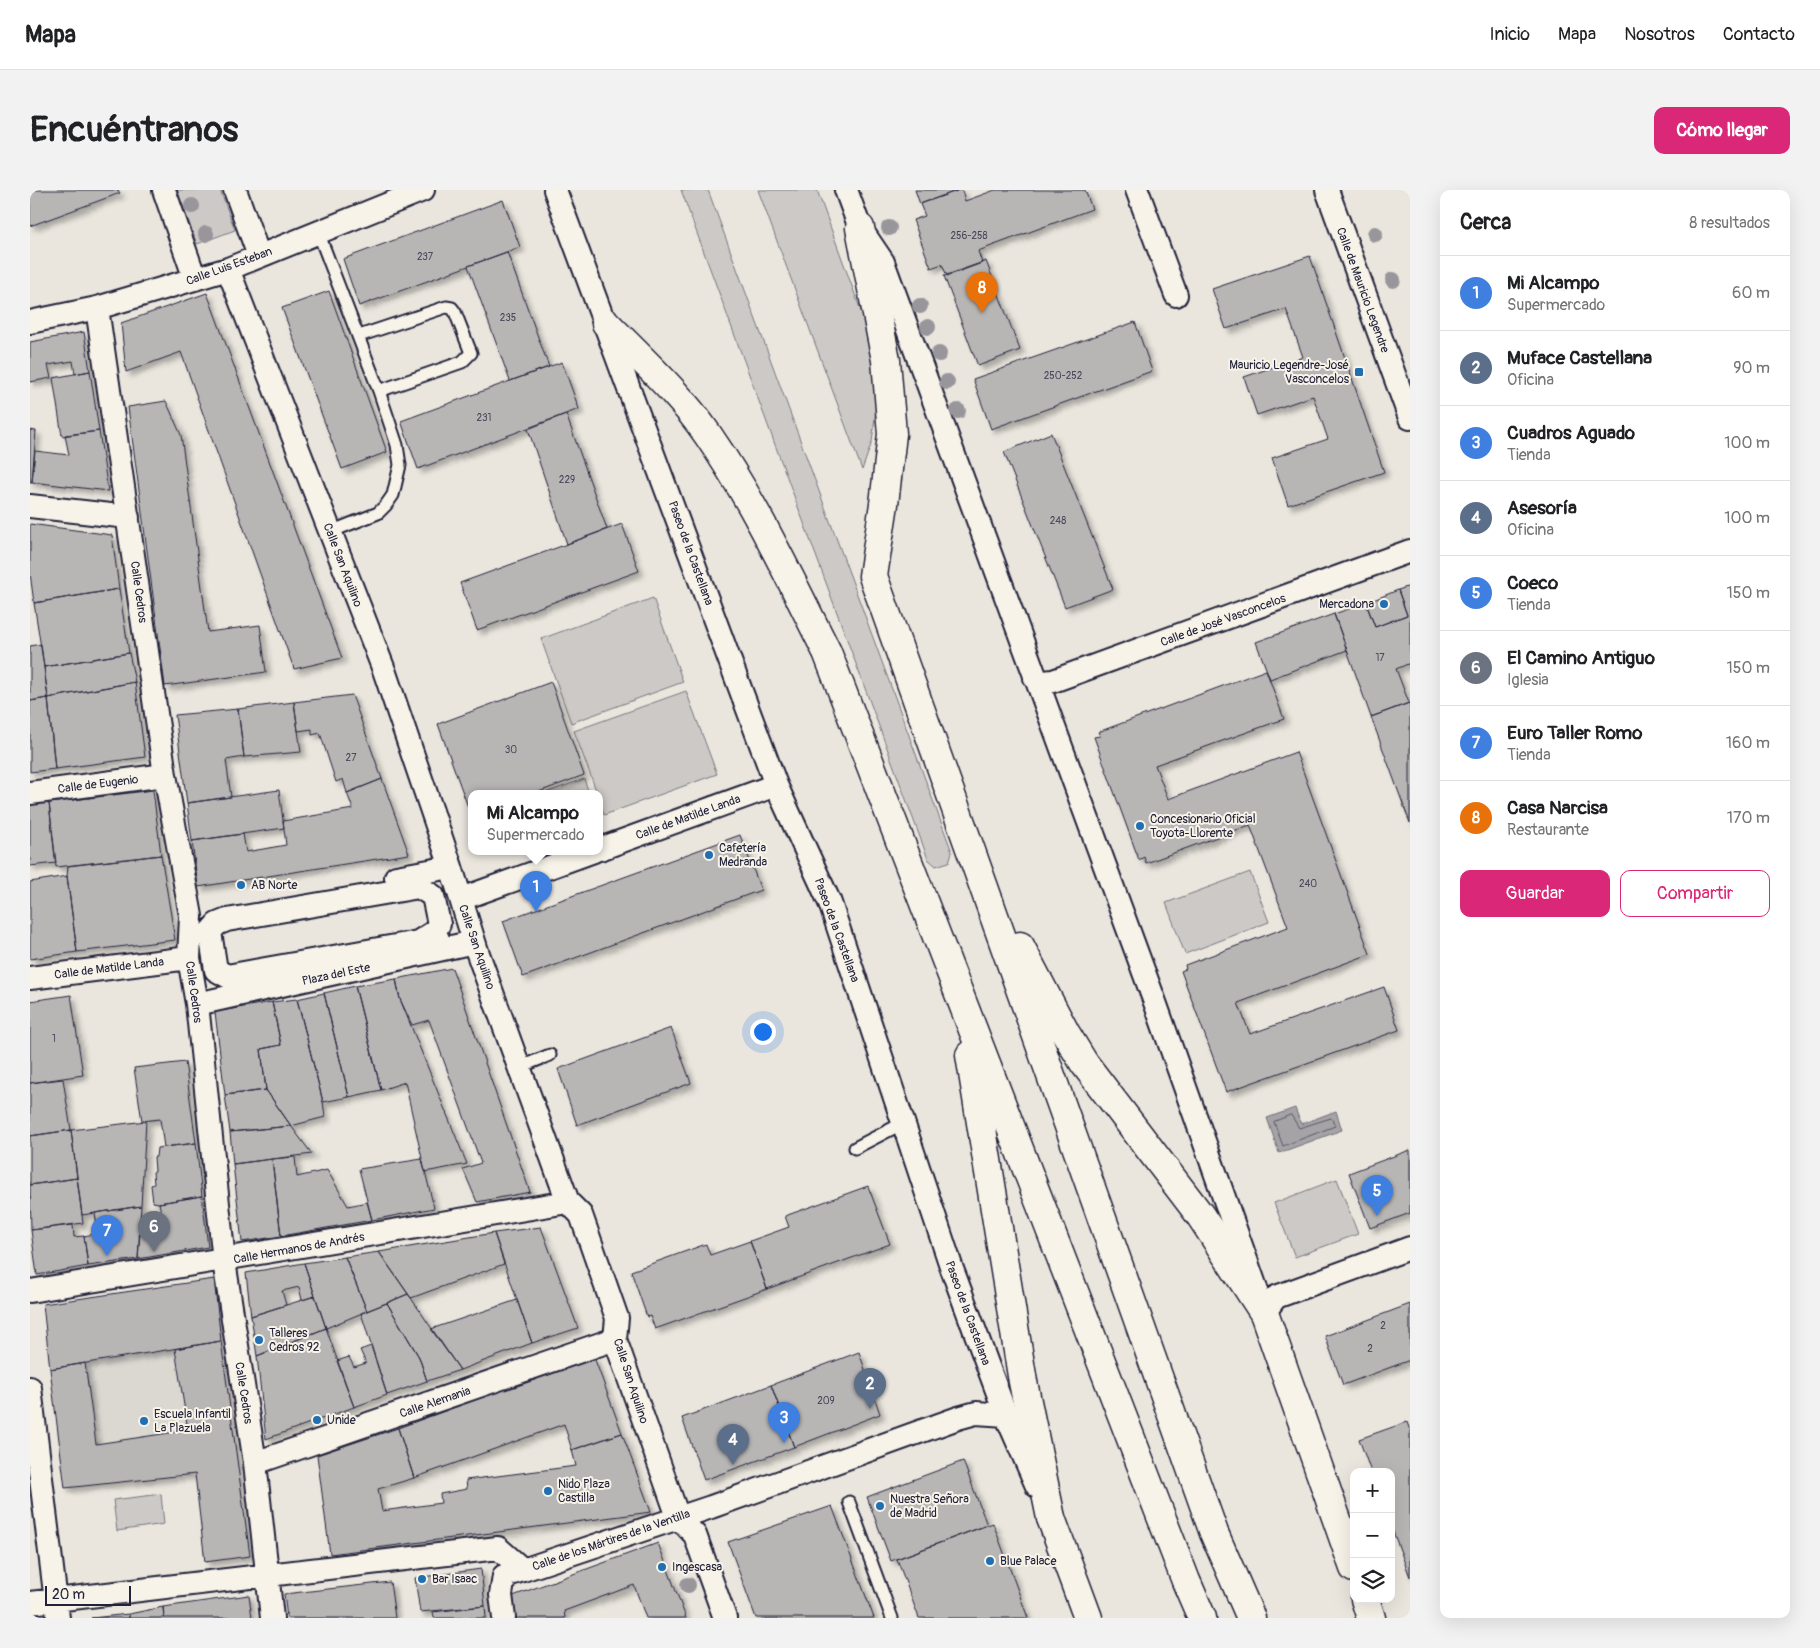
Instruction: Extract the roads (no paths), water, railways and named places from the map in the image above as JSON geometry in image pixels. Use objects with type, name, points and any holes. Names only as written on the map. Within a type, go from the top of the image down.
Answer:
[{"type":"main road","points":[[860,228],[886,360],[892,434],[873,576],[1214,1533],[1252,1618]]},
{"type":"main road","points":[[606,323],[674,392],[708,435],[763,528],[828,652],[1186,1581],[1202,1618]]},
{"type":"main road","points":[[974,857],[1065,1032],[1084,1063],[1200,1215],[1264,1313],[1350,1558]]},
{"type":"main road","points":[[962,1002],[1022,1382],[1051,1518]]},
{"type":"main road","name":"Paseo de la Castellana","points":[[1051,1518],[1088,1618]]},
{"type":"main road","points":[[1366,1603],[1371,1618]]},
{"type":"street","points":[[164,190],[195,279]]},
{"type":"street","points":[[235,190],[260,256]]},
{"type":"street","name":"Calle Luis Esteban","points":[[30,322],[97,308],[228,269],[423,190]]},
{"type":"street","name":"Paseo de la Castellana","points":[[555,190],[776,785],[830,904],[952,1269],[1006,1415],[1051,1518]]},
{"type":"street","points":[[846,190],[860,228],[883,262],[1159,1014],[1264,1313]]},
{"type":"street","points":[[1137,190],[1176,295]]},
{"type":"street","name":"Calle de Mauricio Legendre","points":[[1327,190],[1410,418]]},
{"type":"street","name":"Calle San Aquilino","points":[[228,269],[384,670],[451,867],[474,942],[568,1202],[581,1216],[617,1318],[615,1340],[678,1517],[695,1535],[725,1618]]},
{"type":"street","name":"Calle Cedros","points":[[97,308],[165,775],[191,916],[188,958],[197,1004],[224,1261],[255,1463],[272,1618]]},
{"type":"street","points":[[30,506],[128,517]]},
{"type":"street","name":"Calle de José Vasconcelos","points":[[1035,678],[1044,682],[1053,681],[1410,551]]},
{"type":"street","name":"Calle de Eugenio","points":[[30,793],[165,775]]},
{"type":"street","name":"Calle de Matilde Landa","points":[[603,848],[776,785]]},
{"type":"street","points":[[461,900],[583,855]]},
{"type":"street","points":[[191,916],[451,867]]},
{"type":"street","points":[[409,887],[419,887],[433,896],[439,924],[436,936],[418,942],[227,981],[216,970],[210,932],[216,922],[409,887]]},
{"type":"street","name":"Plaza del Este","points":[[197,1004],[474,942]]},
{"type":"street","name":"Calle de Matilde Landa","points":[[30,978],[188,958]]},
{"type":"street","name":"Calle Hermanos de Andrés","points":[[30,1291],[224,1261],[568,1202]]},
{"type":"street","points":[[1264,1313],[1276,1297],[1410,1248]]},
{"type":"street","name":"Calle Alemania","points":[[255,1463],[615,1340]]},
{"type":"street","points":[[30,1388],[57,1609]]},
{"type":"street","name":"Calle de los Mártires de la Ventilla","points":[[30,1604],[57,1609],[267,1575],[498,1548],[523,1570],[958,1418],[976,1413],[1006,1415]]},
{"type":"street","points":[[504,1618],[501,1595],[504,1576],[523,1570]]},
{"type":"lane","points":[[318,232],[379,391],[398,445],[400,465],[393,495],[378,513],[330,532]]},
{"type":"lane","points":[[359,336],[446,307],[452,308],[455,312],[471,352],[462,362],[379,391]]},
{"type":"lane","points":[[520,1067],[550,1055]]},
{"type":"lane","points":[[855,1148],[903,1123]]},
{"type":"lane","points":[[849,1502],[892,1618]]},
{"type":"water","points":[[1295,1108],[1301,1124],[1336,1111],[1342,1130],[1279,1153],[1267,1118]]},
{"type":"place","name":"Casa Narcisa","points":[[982,313]]},
{"type":"place","name":"Mauricio Legendre-José Vasconcelos","points":[[1359,372]]},
{"type":"place","name":"Mercadona","points":[[1384,604]]},
{"type":"place","name":"Concesionario Oficial Toyota-Llorente","points":[[1140,826]]},
{"type":"place","name":"Cafetería Medranda","points":[[709,855]]},
{"type":"place","name":"AB Norte","points":[[241,885]]},
{"type":"place","name":"Mi Alcampo","points":[[536,912]]},
{"type":"place","name":"Coeco","points":[[1377,1216]]},
{"type":"place","name":"El Camino Antiguo","points":[[154,1252]]},
{"type":"place","name":"Euro Taller Romo","points":[[107,1256]]},
{"type":"place","name":"Talleres Cedros 92","points":[[259,1340]]},
{"type":"place","name":"Muface Castellana","points":[[870,1409]]},
{"type":"place","name":"Unide","points":[[317,1420]]},
{"type":"place","name":"Escuela Infantil La Plazuela","points":[[144,1421]]},
{"type":"place","name":"Cuadros Aguado","points":[[784,1443]]},
{"type":"place","name":"Asesoría","points":[[733,1465]]},
{"type":"place","name":"Nido Plaza Castilla","points":[[548,1491]]},
{"type":"place","name":"Nuestra Señora de Madrid","points":[[880,1506]]},
{"type":"place","name":"Blue Palace","points":[[990,1561]]},
{"type":"place","name":"Ingescasa","points":[[662,1567]]},
{"type":"place","name":"Bar Isaac","points":[[422,1579]]}]
